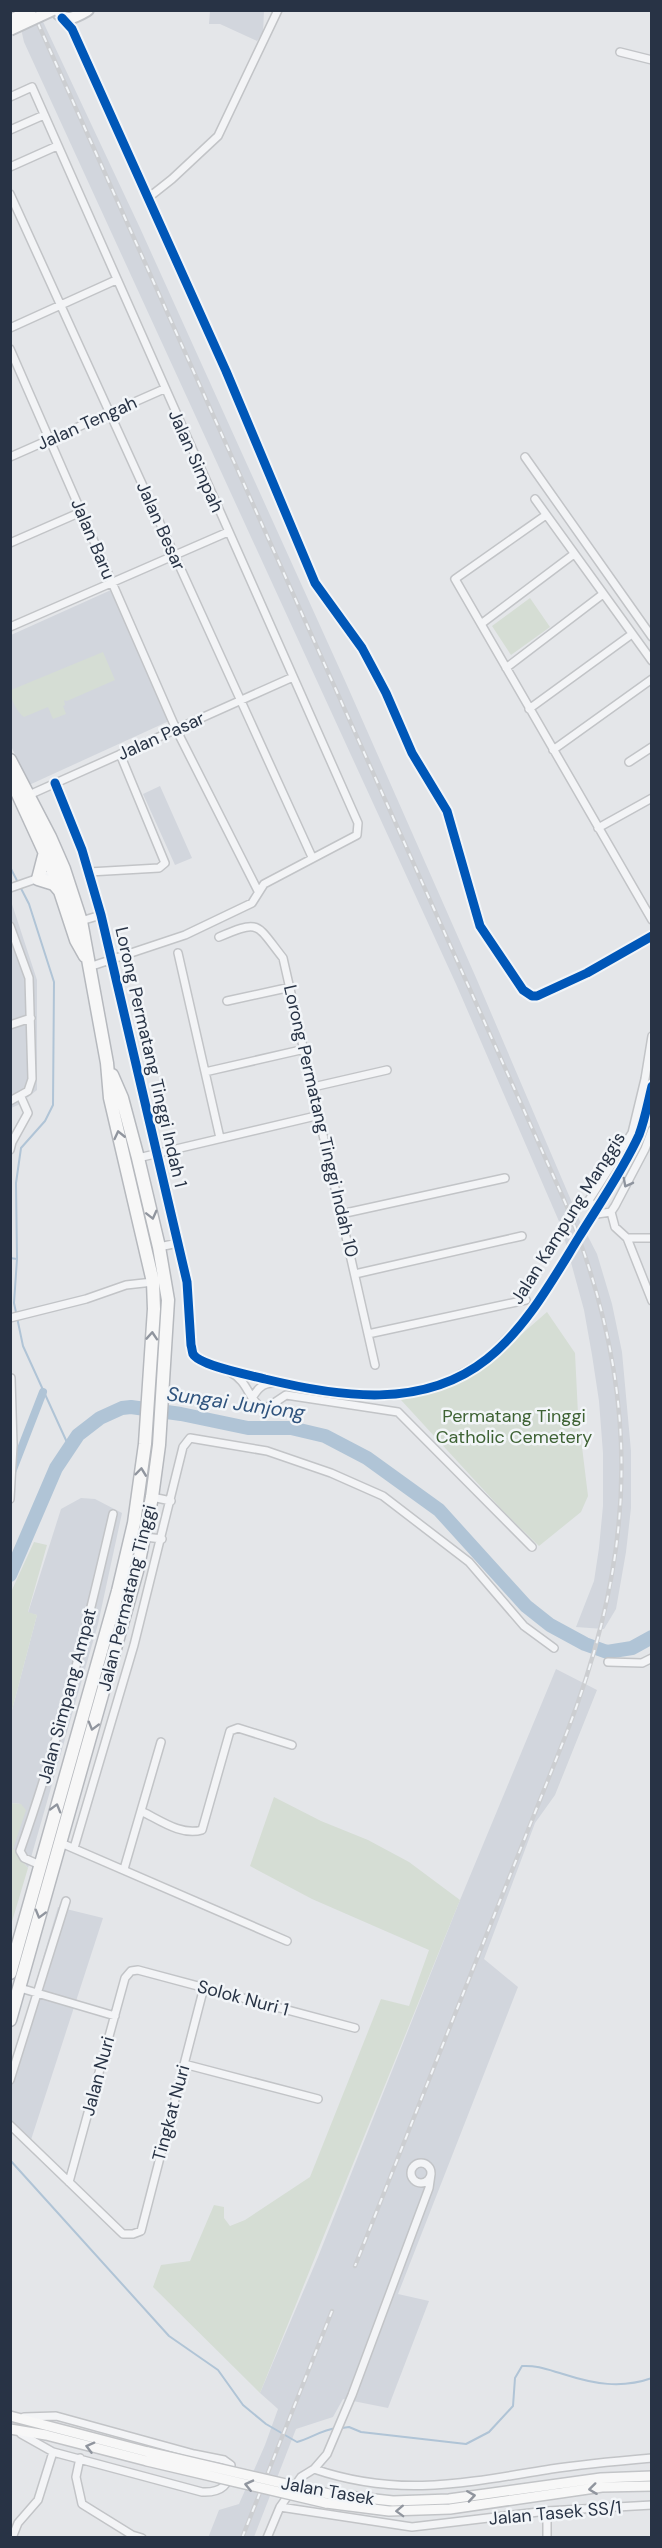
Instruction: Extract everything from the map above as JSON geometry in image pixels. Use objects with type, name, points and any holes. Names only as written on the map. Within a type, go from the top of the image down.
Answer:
[{"type":"highway","name":"Jalan Permatang Tinggi","points":[[10,760],[28,795],[81,921],[108,1063],[110,1098],[153,1282],[145,1444],[134,1523],[118,1591],[10,1973]]},
{"type":"highway","name":"Jalan Permatang Tinggi","points":[[10,777],[45,852],[59,871],[61,891],[76,940],[87,962]]},
{"type":"highway","points":[[45,852],[34,880],[54,884],[61,891]]},
{"type":"highway","name":"Jalan Permatang Tinggi","points":[[10,2020],[137,1571],[152,1497],[159,1445],[168,1300],[159,1247],[138,1158],[122,1098],[108,1063]]},
{"type":"highway","points":[[128,1173],[131,1163],[138,1158]]},
{"type":"main road","points":[[10,20],[31,10]]},
{"type":"main road","points":[[10,30],[57,13],[70,19],[88,10]]},
{"type":"main road","name":"Jalan Tasek","points":[[14,2416],[147,2457]]},
{"type":"main road","name":"Jalan Tasek","points":[[12,2430],[46,2435],[389,2511],[450,2509],[602,2487],[651,2486]]},
{"type":"main road","name":"Jalan Tasek","points":[[327,2499],[393,2501],[449,2499],[601,2478],[651,2476]]},
{"type":"street","points":[[147,198],[172,179],[218,136],[278,10]]},
{"type":"street","points":[[57,13],[72,29],[226,371],[315,583],[362,648],[386,693],[412,753],[447,811],[480,927],[524,990],[532,996],[537,996],[587,973],[651,936]]},
{"type":"street","points":[[620,52],[651,60]]},
{"type":"street","name":"Jalan Simpah","points":[[10,97],[32,87],[358,823],[357,835],[312,857]]},
{"type":"street","points":[[10,130],[44,115]]},
{"type":"street","points":[[10,167],[57,146]]},
{"type":"street","name":"Jalan Besar","points":[[10,194],[312,857]]},
{"type":"street","points":[[10,328],[116,280]]},
{"type":"street","name":"Jalan Baru","points":[[10,349],[176,729]]},
{"type":"street","name":"Jalan Tengah","points":[[10,457],[164,389]]},
{"type":"street","points":[[525,456],[651,637]]},
{"type":"street","points":[[535,499],[651,661]]},
{"type":"street","points":[[10,543],[81,512]]},
{"type":"street","points":[[546,514],[455,579],[651,920]]},
{"type":"street","points":[[10,627],[228,532]]},
{"type":"street","points":[[481,624],[574,554]]},
{"type":"street","points":[[506,668],[603,594]]},
{"type":"street","points":[[529,709],[632,634]]},
{"type":"street","name":"Jalan Pasar","points":[[28,795],[293,677]]},
{"type":"street","points":[[553,750],[651,679]]},
{"type":"street","points":[[176,729],[258,891]]},
{"type":"street","points":[[629,762],[651,747]]},
{"type":"street","points":[[89,872],[159,868],[165,863],[120,754]]},
{"type":"street","name":"Lorong Permatang Tinggi Indah 1","points":[[55,783],[89,872],[112,959],[187,1282],[191,1345]]},
{"type":"street","points":[[598,828],[651,798]]},
{"type":"street","points":[[87,962],[112,959],[185,935],[252,903],[264,884],[312,857]]},
{"type":"street","points":[[11,888],[59,871]]},
{"type":"street","points":[[81,921],[101,915]]},
{"type":"street","name":"Lorong Permatang Tinggi Indah 10","points":[[219,938],[246,925],[260,928],[283,958],[375,1365]]},
{"type":"street","points":[[10,926],[29,978],[32,1079],[28,1091],[21,1097],[10,1101]]},
{"type":"street","points":[[178,953],[220,1138]]},
{"type":"street","points":[[227,1001],[291,987]]},
{"type":"street","points":[[10,1025],[31,1018]]},
{"type":"street","points":[[611,1212],[597,1214],[590,1200],[632,1133],[645,1079],[651,1036]]},
{"type":"street","points":[[205,1072],[305,1049]]},
{"type":"street","points":[[314,1087],[387,1070]]},
{"type":"street","name":"Jalan Kampung Manggis","points":[[191,1345],[193,1354],[198,1358],[222,1368],[345,1395],[406,1394],[443,1384],[486,1360],[520,1325],[540,1299],[604,1196],[639,1134],[651,1086]]},
{"type":"street","points":[[10,1150],[28,1113],[21,1097]]},
{"type":"street","points":[[138,1158],[320,1115]]},
{"type":"street","points":[[651,1130],[645,1149],[611,1212],[615,1227],[627,1238],[651,1301]]},
{"type":"street","points":[[341,1214],[505,1178]]},
{"type":"street","points":[[355,1274],[522,1236]]},
{"type":"street","points":[[627,1238],[651,1238]]},
{"type":"street","points":[[159,1247],[178,1243]]},
{"type":"street","points":[[12,1318],[86,1299],[126,1285],[153,1282]]},
{"type":"street","points":[[368,1334],[526,1300]]},
{"type":"street","points":[[222,1368],[237,1376],[247,1385],[252,1398],[262,1407],[268,1407],[286,1395],[398,1412],[532,1547]]},
{"type":"street","points":[[252,1398],[256,1377]]},
{"type":"street","points":[[10,1499],[13,1474],[11,1378]]},
{"type":"street","points":[[252,1398],[258,1389],[267,1383],[280,1382]]},
{"type":"street","points":[[74,1848],[131,1655],[162,1539],[183,1447],[190,1438],[267,1451],[332,1473],[382,1496],[469,1562],[524,1626],[554,1648]]},
{"type":"street","points":[[152,1497],[171,1501]]},
{"type":"street","name":"Jalan Simpang Ampat","points":[[40,1865],[24,1858],[20,1851],[38,1802],[68,1697],[113,1514]]},
{"type":"street","points":[[144,1537],[162,1539]]},
{"type":"street","points":[[608,1662],[642,1663],[651,1658]]},
{"type":"street","points":[[143,1812],[178,1829],[189,1832],[202,1830],[230,1731],[238,1728],[292,1745]]},
{"type":"street","points":[[124,1869],[143,1812],[161,1742]]},
{"type":"street","points":[[61,1843],[287,1941]]},
{"type":"street","points":[[10,2080],[66,1901]]},
{"type":"street","name":"Solok Nuri 1","points":[[131,1971],[138,1970],[355,2028]]},
{"type":"street","name":"Jalan Nuri","points":[[69,2182],[125,1978],[131,1971]]},
{"type":"street","name":"Tingkat Nuri","points":[[69,2182],[123,2234],[141,2231],[204,1987]]},
{"type":"street","points":[[20,1988],[115,2016]]},
{"type":"street","points":[[184,2064],[318,2099]]},
{"type":"street","points":[[10,2125],[69,2182]]},
{"type":"street","points":[[267,2538],[280,2507],[301,2477],[314,2469],[327,2454],[352,2395],[429,2188],[430,2174],[426,2165],[416,2165],[411,2174],[423,2191],[424,2197]]},
{"type":"street","points":[[417,2182],[427,2180],[430,2174]]},
{"type":"street","points":[[12,2430],[53,2452],[201,2492],[218,2491],[224,2488],[231,2472],[231,2465],[224,2460],[194,2454],[86,2423],[56,2416],[14,2416]]},
{"type":"street","points":[[12,2538],[18,2523],[38,2500],[53,2452]]},
{"type":"street","points":[[80,2458],[76,2477],[82,2504],[132,2535],[142,2538]]},
{"type":"street","points":[[314,2469],[340,2478],[376,2485],[423,2487],[467,2484],[580,2465],[651,2458]]},
{"type":"street","name":"Jalan Tasek SS/1","points":[[280,2507],[412,2527],[547,2511],[651,2505]]},
{"type":"street","points":[[547,2511],[547,2538]]},
{"type":"street","points":[[411,2538],[412,2527]]},
{"type":"shaded area","points":[[17,11],[38,11],[140,228],[346,683],[579,1219],[597,1254],[612,1304],[622,1352],[631,1451],[631,1508],[626,1552],[616,1609],[604,1629],[576,1627],[594,1581],[603,1506],[603,1453],[599,1401],[584,1310],[561,1226],[456,984],[24,42]]},
{"type":"shaded area","points":[[210,11],[264,11],[263,33],[257,41],[220,24],[209,24]]},
{"type":"shaded area","points":[[111,590],[169,721],[29,785],[11,746],[11,635]]},
{"type":"shaded area","points":[[160,786],[192,858],[175,865],[143,794]]},
{"type":"shaded area","points":[[10,898],[37,980],[37,1090],[11,1108]]},
{"type":"shaded area","points":[[81,1498],[95,1499],[122,1513],[98,1624],[28,1868],[13,1849],[21,1804],[11,1803],[11,1714],[37,1615],[28,1613],[61,1509]]},
{"type":"shaded area","points":[[556,1669],[597,1690],[555,1795],[535,1823],[484,1959],[518,1987],[398,2294],[429,2301],[388,2408],[343,2399],[333,2417],[296,2429],[254,2537],[208,2538],[219,2510],[239,2504],[265,2445],[278,2409],[260,2393],[318,2257],[460,1900]]},
{"type":"shaded area","points":[[58,1907],[103,1918],[28,2149],[11,2131],[11,2066]]},
{"type":"green space","points":[[530,598],[550,627],[511,655],[492,626]]},
{"type":"green space","points":[[103,652],[115,680],[67,701],[64,700],[65,705],[63,706],[66,714],[53,719],[48,707],[24,717],[21,715],[11,690]]},
{"type":"green space","name":"Permatang Tinggi Catholic Cemetery","points":[[547,1312],[575,1353],[578,1414],[588,1496],[581,1512],[539,1546],[504,1512],[401,1400],[444,1388],[463,1378],[497,1355]]},
{"type":"green space","points":[[34,1542],[47,1545],[28,1612],[37,1615],[11,1714],[11,1592]]},
{"type":"green space","points":[[274,1797],[321,1821],[368,1840],[409,1862],[460,1900],[260,2393],[153,2287],[161,2265],[190,2261],[214,2205],[224,2207],[224,2218],[230,2226],[245,2220],[310,2177],[381,1999],[409,2006],[429,1950],[312,1899],[250,1866]]},
{"type":"green space","points":[[11,1803],[21,1804],[26,1810],[13,1849],[18,1851],[17,1855],[28,1868],[11,1925]]},
{"type":"waterway","points":[[10,867],[29,904],[54,982],[53,1105],[45,1121],[21,1148],[16,1183],[17,1259],[14,1303],[23,1346],[70,1449]]},
{"type":"waterway","points":[[10,1258],[17,1259]]},
{"type":"waterway","points":[[12,1472],[43,1392]]},
{"type":"waterway","name":"Sungai Junjong","points":[[10,1575],[56,1468],[78,1435],[100,1418],[122,1408],[131,1407],[181,1414],[248,1428],[291,1428],[325,1436],[367,1458],[439,1510],[526,1606],[550,1625],[585,1644],[607,1652],[632,1648],[652,1637]]},
{"type":"waterway","points":[[10,2160],[169,2336],[218,2370],[243,2405],[266,2424],[297,2442],[336,2428]]},
{"type":"waterway","points":[[342,2428],[349,2427],[361,2432],[466,2444],[489,2432],[513,2406],[515,2378],[522,2366],[538,2367],[607,2384],[629,2383],[652,2378]]},
{"type":"railway","points":[[32,10],[565,1202],[590,1270],[608,1337],[618,1402],[622,1467],[618,1531],[608,1597],[591,1663],[567,1732],[355,2266]]},
{"type":"railway","points":[[242,2538],[332,2311]]},
{"type":"cycle path","points":[[62,18],[72,29],[226,371],[315,583],[362,648],[386,693],[412,753],[447,811],[480,926],[523,990],[532,996],[537,996],[587,973],[652,936]]},
{"type":"cycle path","points":[[55,783],[82,850],[101,915],[187,1282],[193,1354],[205,1362],[293,1385],[351,1394],[380,1395],[408,1392],[436,1386],[462,1375],[487,1359],[515,1332],[549,1286],[633,1148],[645,1117],[652,1086]]}]
